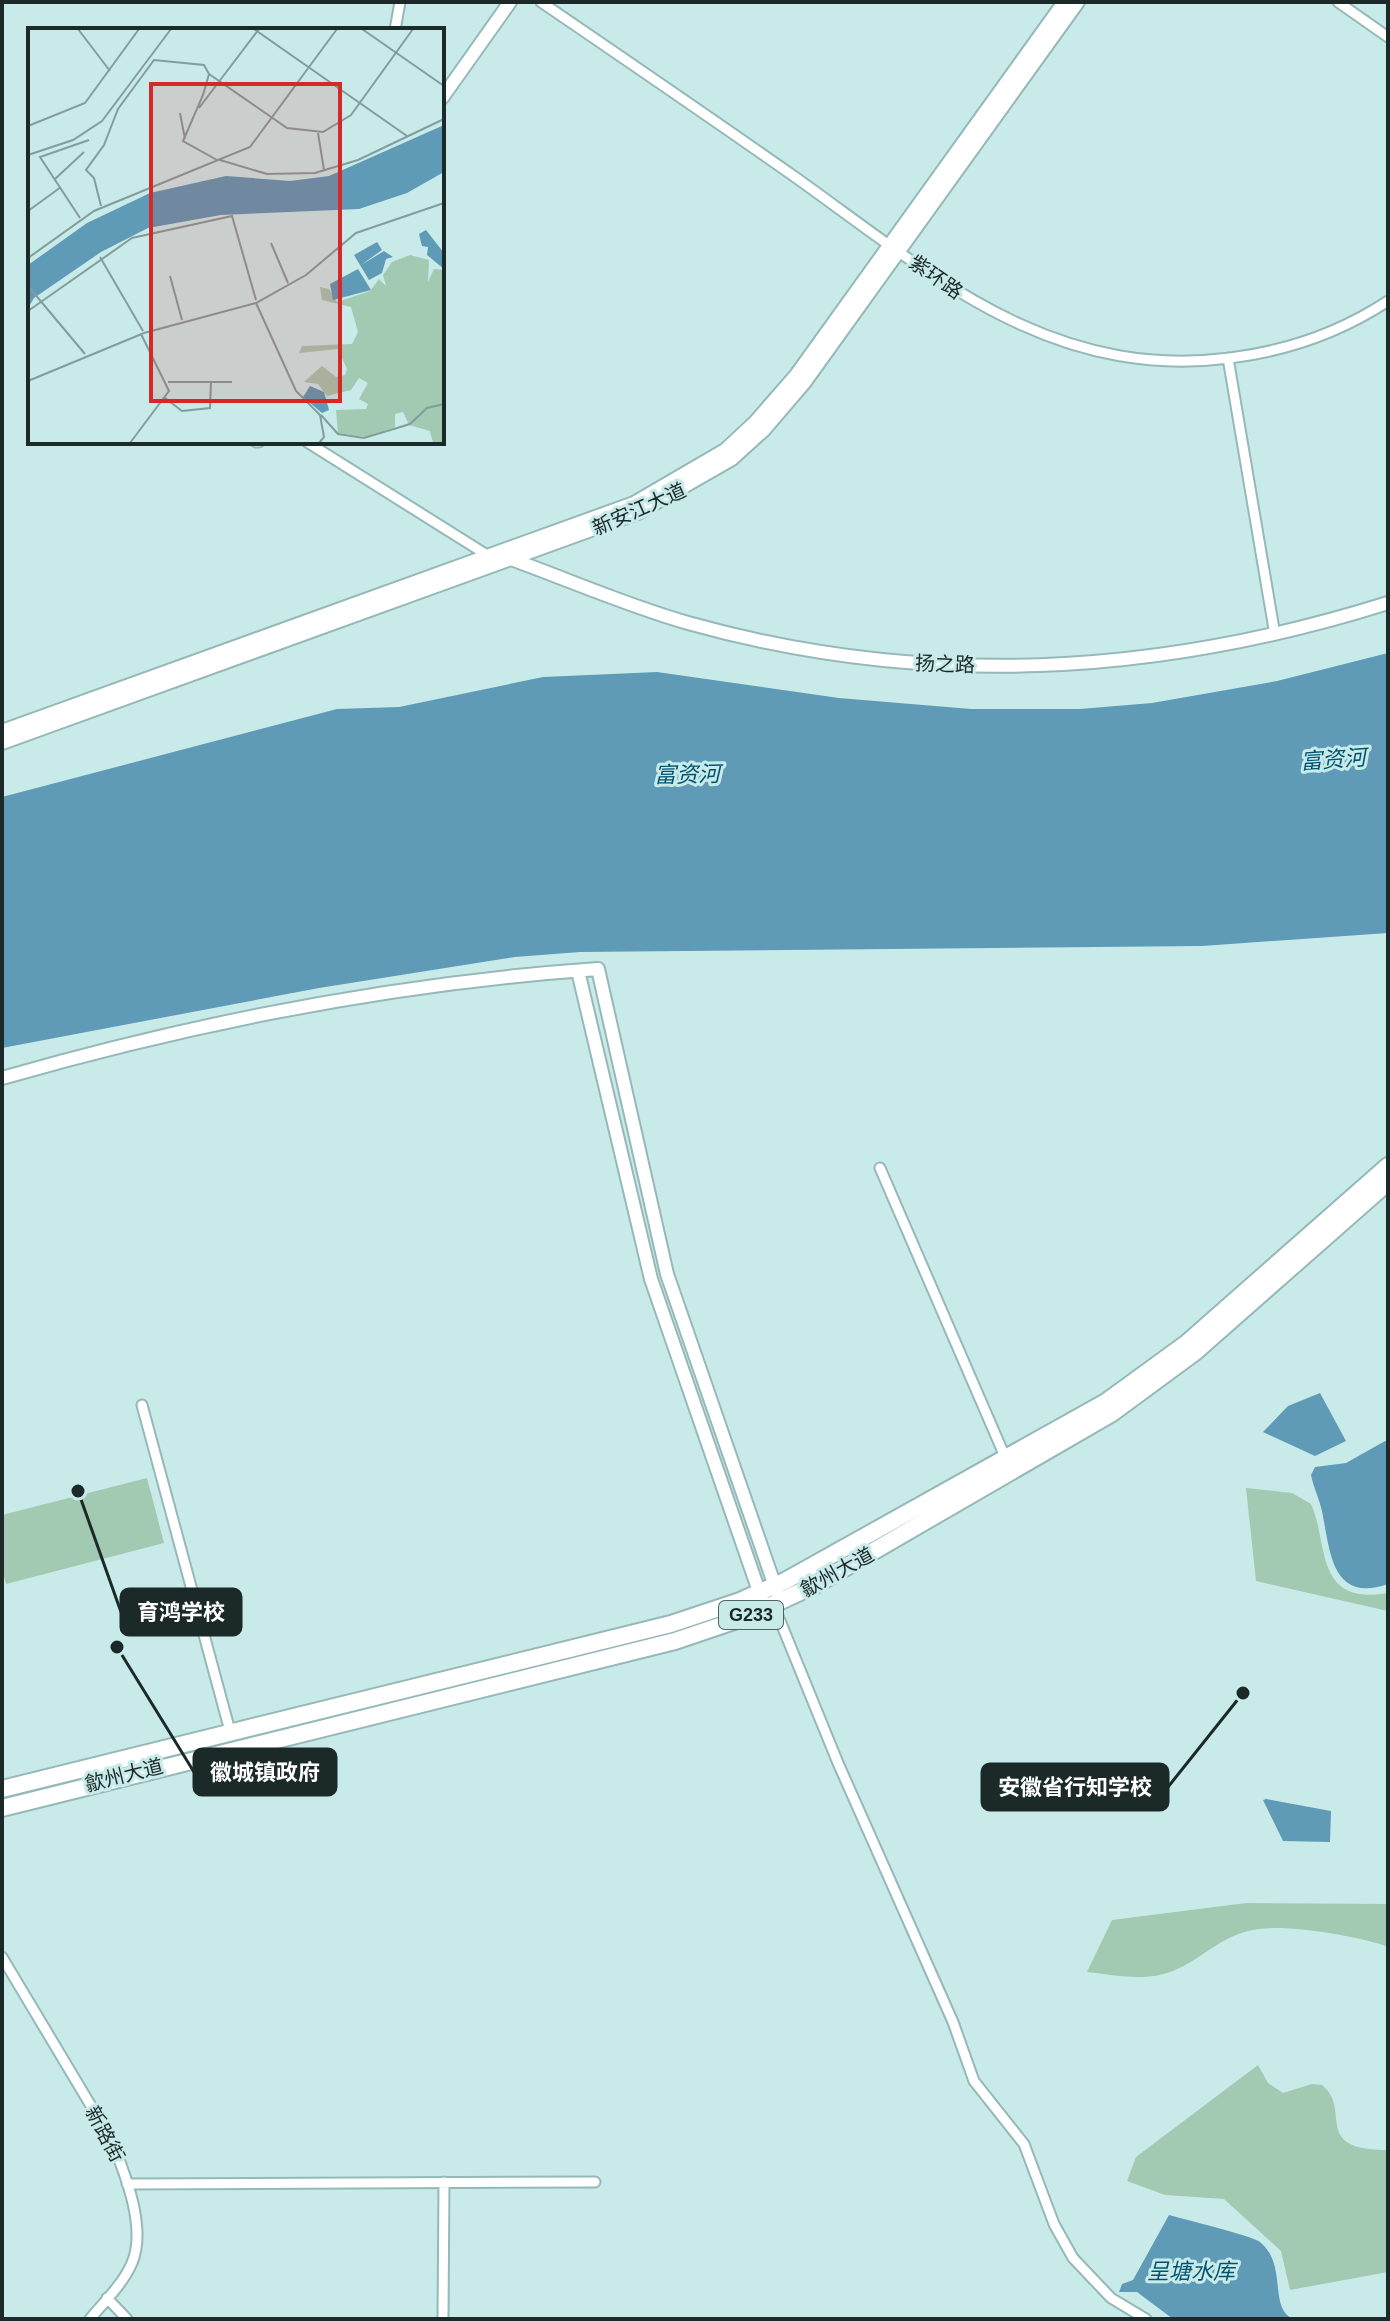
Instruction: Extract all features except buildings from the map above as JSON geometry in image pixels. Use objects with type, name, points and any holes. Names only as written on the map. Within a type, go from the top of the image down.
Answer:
[{"type":"highway","name":"歙州大道","points":[[2,1789],[671,1624],[767,1590],[1006,1459],[1106,1402],[1155,1369],[1388,1166]]},
{"type":"highway","name":"歙州大道","points":[[2,1808],[675,1641],[773,1606],[927,1523],[1138,1396],[1195,1352],[1388,1182]]},
{"type":"street","points":[[395,28],[400,2]]},
{"type":"street","points":[[444,95],[510,2]]},
{"type":"street","name":"紫环路","points":[[541,2],[981,307],[1025,329],[1071,346],[1147,360],[1228,358],[1264,352],[1321,336],[1388,301]]},
{"type":"street","name":"新安江大道","points":[[2,743],[638,513],[732,459],[792,399],[1064,2]]},
{"type":"street","name":"新安江大道","points":[[2,731],[634,503],[725,450],[783,391],[895,248],[1078,2]]},
{"type":"street","points":[[1338,2],[1388,37]]},
{"type":"street","points":[[1228,358],[1275,635]]},
{"type":"street","points":[[310,444],[487,555]]},
{"type":"street","name":"扬之路","points":[[511,559],[687,623],[819,651],[894,662],[999,665],[1112,662],[1209,650],[1388,603]]},
{"type":"street","points":[[2,1078],[147,1040],[323,1003],[462,981],[598,969],[667,1274],[767,1590]]},
{"type":"street","points":[[578,971],[651,1279],[773,1606],[838,1763],[953,2022],[974,2081],[1024,2144],[1054,2224],[1080,2269],[1111,2298],[1146,2319]]},
{"type":"street","points":[[880,1168],[1006,1459]]},
{"type":"street","points":[[142,1405],[230,1731]]},
{"type":"street","name":"新路街","points":[[2,1957],[112,2141],[127,2184],[137,2248],[127,2273],[90,2319]]},
{"type":"street","points":[[443,2319],[444,2182]]},
{"type":"street","points":[[127,2184],[595,2182]]},
{"type":"street","points":[[107,2298],[127,2319]]},
{"type":"green space","points":[[147,1478],[164,1543],[6,1584],[2,1568],[2,1515]]},
{"type":"green space","points":[[1246,1488],[1292,1493],[1311,1504],[1328,1568],[1336,1581],[1347,1590],[1364,1595],[1388,1593],[1388,1611],[1256,1581]]},
{"type":"green space","points":[[1246,1903],[1388,1904],[1388,1947],[1318,1932],[1261,1929],[1227,1940],[1183,1966],[1162,1974],[1130,1977],[1087,1972],[1112,1920]]},
{"type":"green space","points":[[1258,2065],[1268,2083],[1283,2093],[1312,2084],[1322,2085],[1331,2095],[1341,2136],[1349,2143],[1364,2148],[1388,2150],[1388,2272],[1290,2290],[1281,2251],[1224,2199],[1165,2195],[1127,2181],[1136,2157]]},
{"type":"water","name":"富资河","points":[[1388,653],[1388,933],[1202,946],[580,952],[515,957],[319,988],[2,1048],[2,797],[337,709],[399,707],[543,677],[657,672],[839,698],[971,709],[1080,709],[1152,703],[1277,681]]},
{"type":"water","points":[[1320,1393],[1346,1441],[1315,1456],[1263,1432],[1288,1406]]},
{"type":"water","points":[[1388,1442],[1388,1584],[1355,1587],[1344,1580],[1331,1557],[1311,1475],[1315,1467],[1346,1463]]},
{"type":"water","points":[[1263,1800],[1331,1811],[1330,1842],[1283,1841]]},
{"type":"water","name":"呈塘水库","points":[[1169,2215],[1260,2242],[1273,2262],[1281,2305],[1293,2319],[1173,2319],[1137,2292],[1119,2292],[1122,2284],[1133,2280]]},
{"type":"place","name":"育鸿学校","points":[[78,1491]]},
{"type":"place","name":"徽城镇政府","points":[[117,1647]]},
{"type":"place","name":"安徽省行知学校","points":[[1243,1693]]}]
